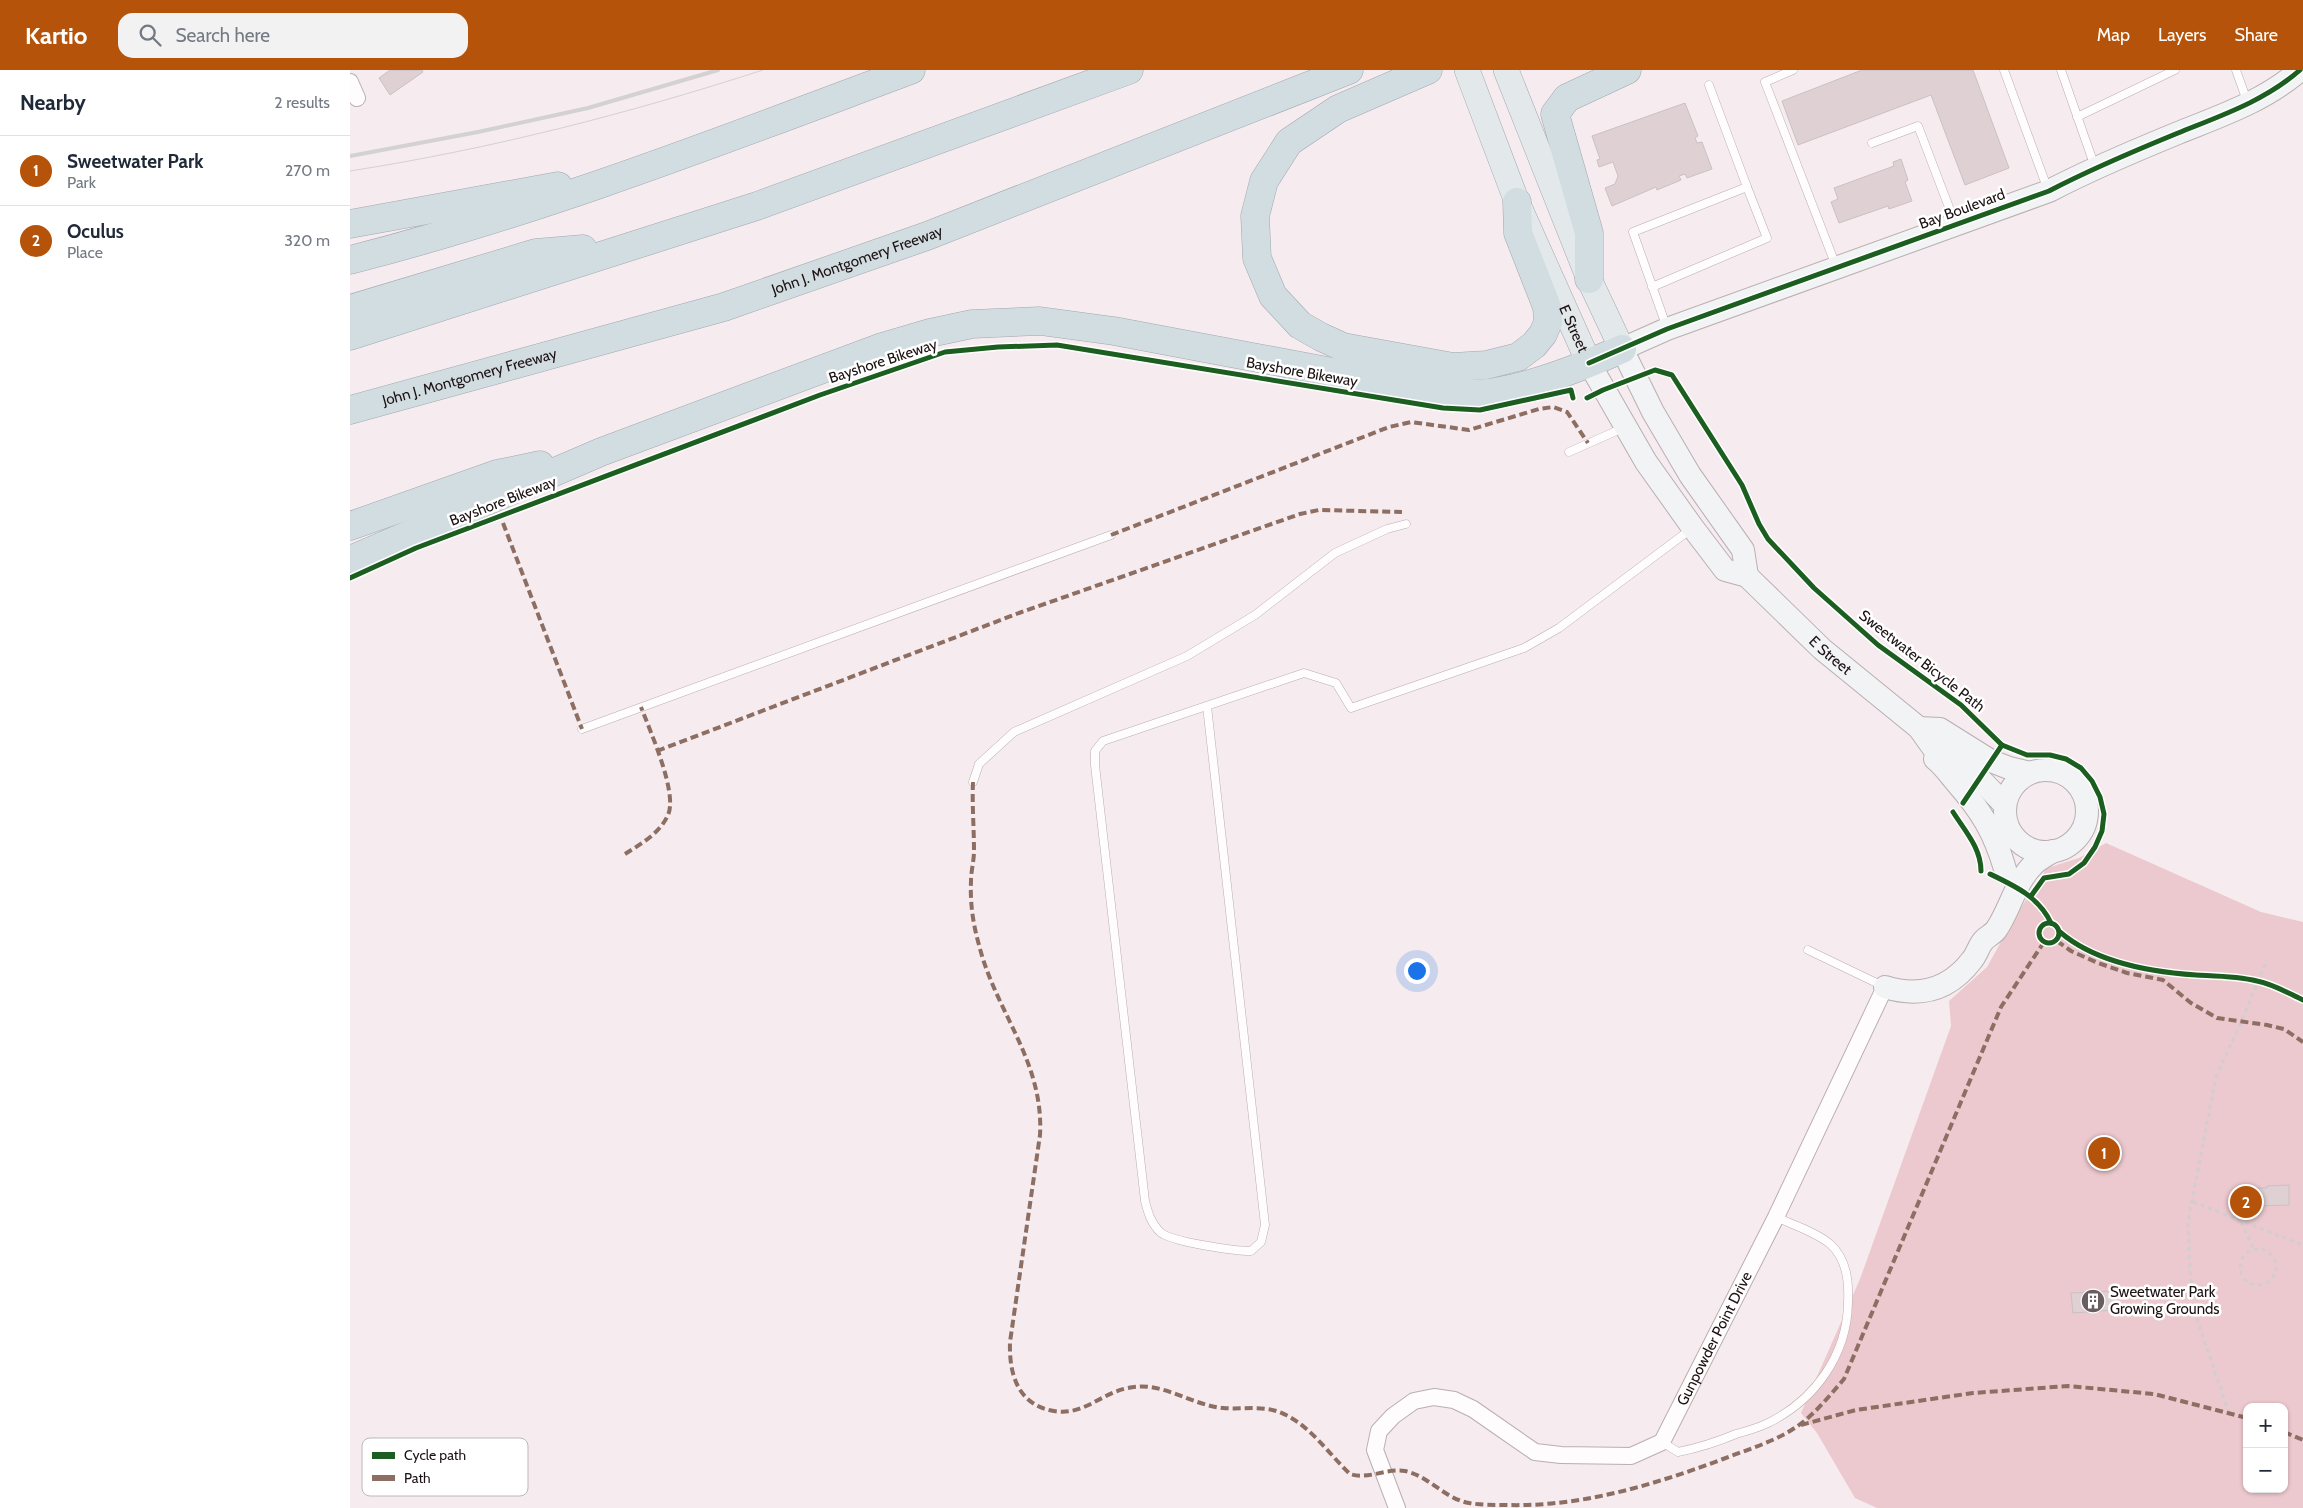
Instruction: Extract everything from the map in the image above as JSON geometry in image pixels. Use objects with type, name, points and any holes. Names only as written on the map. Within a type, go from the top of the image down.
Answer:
[{"type":"highway","points":[[350,260],[527,210],[911,70]]},
{"type":"highway","points":[[350,336],[757,206],[1129,70]]},
{"type":"highway","name":"John J. Montgomery Freeway","points":[[350,410],[724,306],[926,236],[1349,70]]},
{"type":"highway","points":[[1428,70],[1338,109],[1289,142],[1264,181],[1255,216],[1257,258],[1273,296],[1300,325],[1320,337],[1343,347],[1453,368],[1486,364],[1518,357],[1534,345],[1543,334],[1548,322],[1547,307],[1518,232],[1517,202]]},
{"type":"highway","points":[[1589,279],[1589,233],[1555,114],[1567,98],[1628,70]]},
{"type":"highway","points":[[350,224],[532,190],[619,177]]},
{"type":"highway","points":[[350,309],[536,253],[627,246]]},
{"type":"highway","points":[[350,560],[601,452],[879,348],[930,332],[972,324],[1040,321],[1114,331],[1448,394],[1493,392],[1538,382],[1589,364],[1622,348]]},
{"type":"highway","points":[[350,526],[497,474],[601,452]]},
{"type":"main road","name":"E Street","points":[[1467,70],[1517,202],[1589,364],[1625,428],[1693,528],[1725,570],[1747,576],[1822,650],[1919,728],[1934,749],[1979,778],[2005,805]]},
{"type":"main road","name":"Bay Boulevard","points":[[1622,348],[2049,191],[2095,167],[2248,104],[2286,82],[2300,70]]},
{"type":"main road","points":[[1510,80],[1589,279],[1652,412],[1690,475],[1743,550],[1747,576]]},
{"type":"main road","points":[[1872,691],[1883,718],[1920,749],[1938,761],[1967,795],[1988,824],[1997,841],[2005,869]]},
{"type":"main road","points":[[1885,987],[1900,992],[1935,990],[1962,972],[1984,940],[1995,931],[2016,888],[2033,865],[2053,851],[2070,844],[2077,837],[2085,821],[2086,803],[2079,787],[2068,777],[2056,771],[2030,772],[2009,768],[1990,761],[1940,729],[1919,728]]},
{"type":"main road","points":[[1984,940],[1985,922],[2003,880],[2005,869],[2008,828],[2005,805],[2013,785],[2030,772]]},
{"type":"main road","points":[[2008,828],[2016,839],[2026,847],[2039,851],[2053,851]]},
{"type":"street","points":[[350,82],[356,98]]},
{"type":"street","name":"Gunpowder Point Drive","points":[[1662,1442],[1776,1217],[1885,987]]},
{"type":"street","points":[[1397,1508],[1375,1450],[1379,1431],[1393,1416],[1414,1401],[1434,1397],[1454,1400],[1473,1409],[1535,1452],[1561,1455],[1631,1456],[1662,1442]]},
{"type":"lane","points":[[1793,70],[1765,82],[1837,268]]},
{"type":"lane","points":[[2004,70],[2049,191]]},
{"type":"lane","points":[[2060,70],[2095,167]]},
{"type":"lane","points":[[2077,117],[2175,70]]},
{"type":"lane","points":[[2236,70],[2248,104]]},
{"type":"lane","points":[[1652,287],[1767,238],[1709,85]]},
{"type":"lane","points":[[1872,143],[1918,126],[1955,225]]},
{"type":"lane","points":[[1667,330],[1633,232],[1747,187]]},
{"type":"lane","points":[[1569,452],[1625,428]]},
{"type":"lane","points":[[973,782],[979,764],[1014,732],[1187,656],[1255,615],[1335,553],[1388,529],[1406,524]]},
{"type":"lane","points":[[1206,706],[1265,1225],[1261,1242],[1251,1251],[1237,1251],[1181,1240],[1162,1233],[1150,1218],[1145,1201],[1095,765],[1095,751],[1103,742],[1206,706],[1304,673],[1336,683],[1351,708],[1524,648],[1559,628],[1693,528]]},
{"type":"lane","points":[[582,729],[1111,536]]},
{"type":"lane","points":[[1808,950],[1885,987]]},
{"type":"lane","points":[[1662,1442],[1678,1452],[1697,1449],[1768,1423],[1812,1392],[1829,1369],[1841,1344],[1848,1320],[1847,1275],[1842,1257],[1829,1243],[1776,1217]]},
{"type":"path","points":[[2229,1413],[2198,1319],[2190,1272],[2188,1221],[2216,1078],[2260,982],[2266,962]]},
{"type":"path","points":[[2249,979],[2260,982]]},
{"type":"path","points":[[2233,1218],[2253,1198]]},
{"type":"path","points":[[2193,1202],[2303,1245]]},
{"type":"path","points":[[2241,1221],[2254,1250]]},
{"type":"path","points":[[2254,1250],[2265,1251],[2270,1254],[2276,1263],[2274,1275],[2267,1283],[2262,1285],[2250,1283],[2242,1274],[2241,1262],[2244,1256],[2254,1250]]},
{"type":"shaded area","points":[[2106,843],[2261,912],[2303,922],[2303,1508],[1877,1508],[1855,1498],[1817,1433],[1801,1413],[1860,1279],[1951,1026],[1949,1001],[1987,967],[2016,915],[2047,868],[2079,858]]},
{"type":"building","points":[[390,70],[422,70],[423,72],[390,95],[379,78]]},
{"type":"building","points":[[1862,70],[1973,70],[2009,168],[1965,185],[1931,95],[1798,145],[1782,101]]},
{"type":"building","points":[[1685,103],[1698,136],[1695,138],[1697,143],[1702,142],[1712,169],[1687,178],[1685,174],[1679,176],[1681,180],[1657,190],[1656,187],[1612,206],[1605,188],[1615,184],[1618,176],[1613,162],[1599,167],[1597,160],[1600,159],[1592,136]]},
{"type":"building","points":[[1901,159],[1908,180],[1905,182],[1912,201],[1889,209],[1888,206],[1839,223],[1831,202],[1838,199],[1834,188],[1894,166],[1893,162]]},
{"type":"building","points":[[2289,1185],[2289,1205],[2259,1206],[2253,1198],[2258,1188]]},
{"type":"building","name":"Sweetwater Park Growing Grounds","points":[[2114,1291],[2114,1310],[2073,1313],[2071,1293]]},
{"type":"tram line","points":[[350,171],[455,152],[558,129],[661,101],[763,70]]},
{"type":"railway","points":[[350,156],[478,132],[588,108],[718,70]]},
{"type":"marked path","points":[[1111,535],[1389,427],[1411,422],[1469,430],[1539,409],[1553,407],[1567,412],[1588,443]]},
{"type":"marked path","points":[[657,751],[1019,613],[1300,514],[1319,510],[1402,512]]},
{"type":"marked path","points":[[503,523],[582,729]]},
{"type":"marked path","points":[[625,854],[650,838],[665,821],[670,805],[662,762],[641,707]]},
{"type":"marked path","points":[[973,782],[974,851],[971,889],[975,929],[996,993],[1027,1060],[1035,1084],[1039,1108],[1040,1135],[1010,1342],[1011,1365],[1018,1386],[1024,1395],[1041,1408],[1065,1412],[1083,1407],[1109,1394],[1140,1386],[1164,1390],[1211,1406],[1271,1410],[1286,1415],[1304,1427],[1350,1474],[1364,1476],[1391,1471],[1405,1471],[1422,1478],[1452,1497],[1469,1503],[1483,1505],[1535,1505],[1590,1498],[1644,1486],[1697,1469],[1772,1440],[1799,1425],[1817,1409],[1844,1379],[2001,1007],[2044,942]]},
{"type":"marked path","points":[[2057,941],[2071,951],[2098,963],[2127,973],[2163,980],[2191,1003],[2217,1018],[2284,1029],[2303,1042]]},
{"type":"marked path","points":[[1801,1425],[1856,1410],[1973,1393],[2068,1386],[2154,1394],[2243,1417]]},
{"type":"marked path","points":[[2288,1434],[2303,1440]]},
{"type":"cycle path","points":[[1589,363],[1667,329],[2049,191],[2113,160],[2242,107],[2272,91],[2300,70]]},
{"type":"cycle path","name":"Bayshore Bikeway","points":[[350,578],[416,548],[820,395],[945,352],[998,347],[1057,345],[1443,408],[1480,410],[1571,390],[1573,398]]},
{"type":"cycle path","name":"Sweetwater Bicycle Path","points":[[1587,398],[1655,370],[1672,375],[1742,485],[1759,524],[1768,539],[1814,588],[1878,645],[1961,705],[2002,745],[2027,755],[2050,755],[2066,759],[2081,768],[2092,781],[2100,797],[2104,814],[2102,831],[2095,847],[2084,863],[2069,874],[2044,878],[2031,896]]},
{"type":"cycle path","points":[[1963,803],[2002,745]]},
{"type":"cycle path","points":[[1953,812],[1975,847],[1981,871]]},
{"type":"cycle path","points":[[1990,874],[2033,899],[2051,923]]},
{"type":"cycle path","points":[[2045,923],[2053,923],[2059,929],[2059,933],[2059,937],[2053,943],[2045,943],[2039,937],[2039,929],[2045,923]]},
{"type":"cycle path","points":[[2060,932],[2074,943],[2124,964],[2160,971],[2249,979],[2275,986],[2303,1000]]},
{"type":"place","name":"Sweetwater Park","points":[[2104,1153]]},
{"type":"place","name":"Oculus","points":[[2246,1202]]},
{"type":"place","name":"Sweetwater Park Growing Grounds","points":[[2093,1301]]}]
